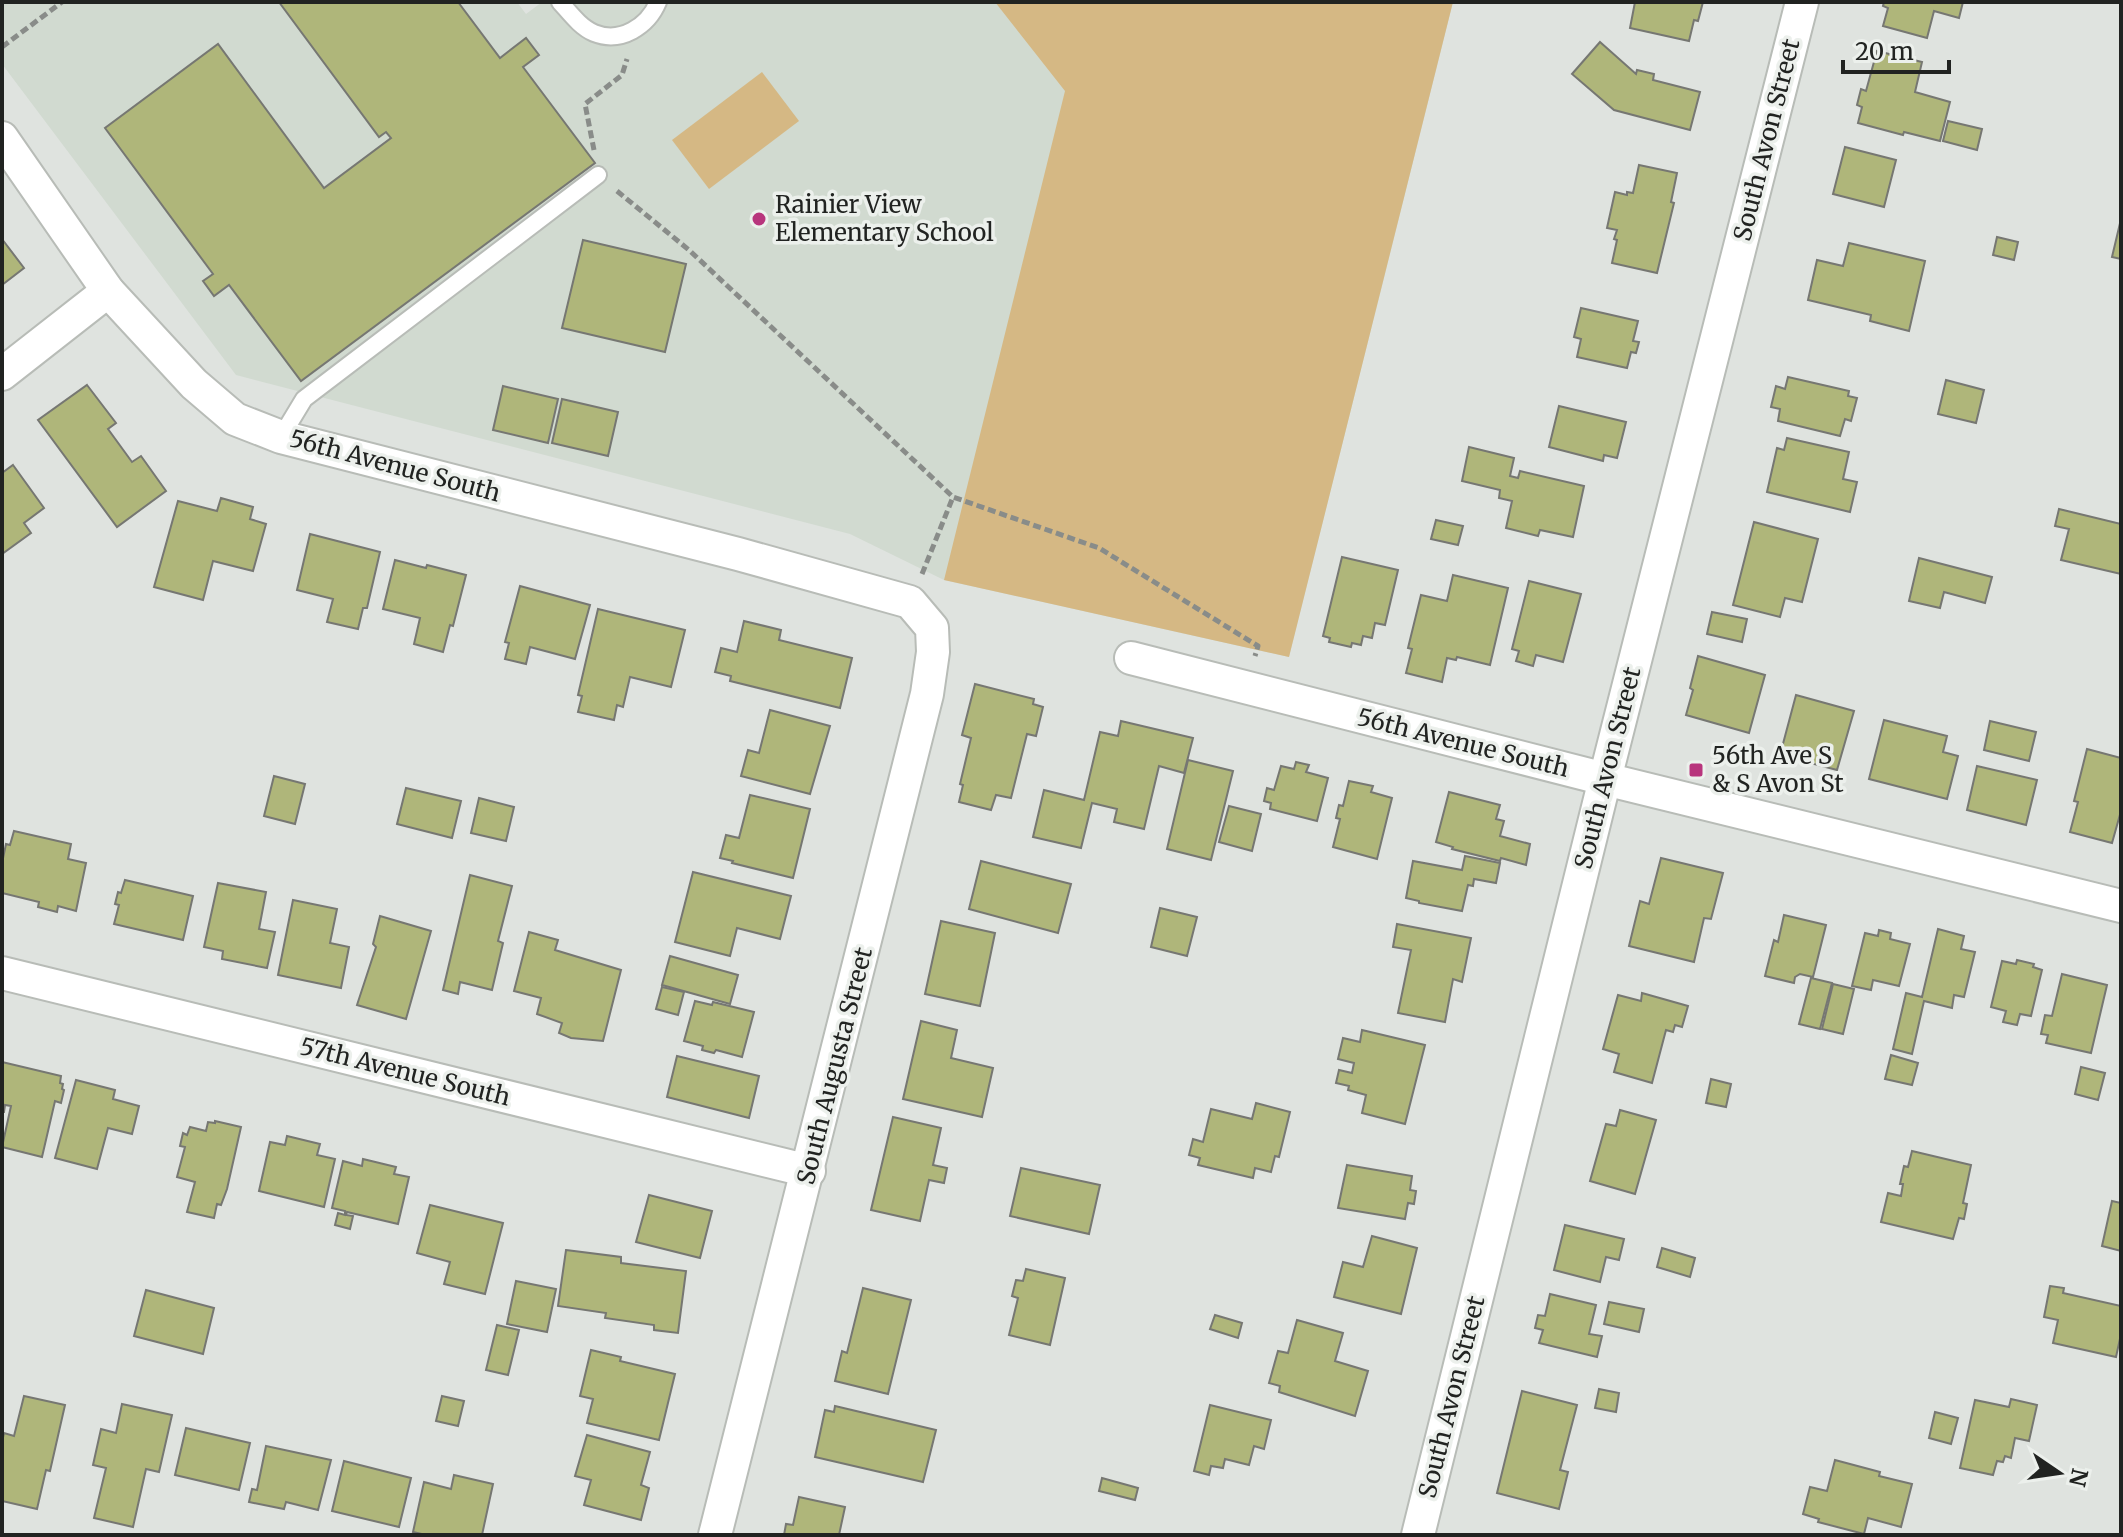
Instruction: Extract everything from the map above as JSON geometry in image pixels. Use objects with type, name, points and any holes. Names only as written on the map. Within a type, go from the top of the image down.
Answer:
[{"type":"street","name":"South Avon Street","points":[[1418,1535],[1802,2]]},
{"type":"street","name":"56th Avenue South","points":[[2,138],[108,291],[194,384],[235,419],[281,437],[738,554],[910,602]]},
{"type":"street","points":[[2,374],[108,291]]},
{"type":"street","name":"South Augusta Street","points":[[715,1535],[927,694],[933,652],[932,628],[910,602]]},
{"type":"street","name":"56th Avenue South","points":[[1131,658],[2121,906]]},
{"type":"street","name":"57th Avenue South","points":[[2,973],[809,1171]]},
{"type":"lane","points":[[560,2],[574,19],[595,33],[617,36],[637,28],[653,14],[658,2]]},
{"type":"lane","points":[[281,437],[304,399],[598,175]]},
{"type":"path","points":[[2,47],[62,2]]},
{"type":"path","points":[[637,28],[622,75],[585,104],[598,175],[689,250],[953,497],[1099,548],[1258,646],[1248,688]]},
{"type":"path","points":[[910,602],[953,497]]},
{"type":"shaded area","name":"Rainier View Elementary School","points":[[2,2],[517,2],[526,14],[542,2],[1453,2],[1289,657],[944,580],[850,534],[236,375],[2,64]]},
{"type":"shaded area","points":[[995,2],[1453,2],[1289,657],[944,580],[1065,91]]},
{"type":"shaded area","points":[[762,72],[799,121],[709,189],[672,140]]},
{"type":"building","points":[[279,2],[458,2],[500,58],[526,38],[539,55],[523,67],[595,163],[301,381],[229,285],[214,296],[203,281],[213,274],[105,128],[218,44],[324,188],[391,138],[386,132],[379,137]]},
{"type":"building","points":[[1635,2],[1703,2],[1689,41],[1630,28]]},
{"type":"building","points":[[1884,2],[1963,2],[1959,18],[1934,11],[1927,38],[1883,26],[1888,8],[1883,6]]},
{"type":"building","points":[[1600,42],[1636,74],[1637,70],[1654,74],[1653,80],[1700,92],[1690,130],[1614,110],[1572,74]]},
{"type":"building","points":[[1877,51],[1922,62],[1915,92],[1950,102],[1940,141],[1858,123],[1862,107],[1857,105],[1861,89],[1866,91]]},
{"type":"building","points":[[1948,121],[1982,129],[1977,150],[1943,141]]},
{"type":"building","points":[[1845,147],[1896,160],[1884,207],[1833,194]]},
{"type":"building","points":[[1639,165],[1677,173],[1671,202],[1674,203],[1657,273],[1612,263],[1617,230],[1607,228],[1615,192],[1633,193]]},
{"type":"building","points":[[2121,219],[2121,259],[2112,257]]},
{"type":"building","points":[[1997,237],[2018,242],[2014,260],[1993,255]]},
{"type":"building","points":[[2,239],[24,268],[2,285]]},
{"type":"building","points":[[583,240],[686,264],[665,352],[562,328]]},
{"type":"building","points":[[1849,243],[1925,261],[1909,331],[1870,321],[1871,315],[1808,300],[1817,260],[1843,266]]},
{"type":"building","points":[[1581,308],[1638,321],[1633,341],[1639,342],[1636,353],[1631,352],[1627,368],[1577,357],[1581,339],[1574,337]]},
{"type":"building","points":[[1788,377],[1849,391],[1848,396],[1857,398],[1851,421],[1845,419],[1840,436],[1778,421],[1780,409],[1771,407],[1776,386],[1785,389]]},
{"type":"building","points":[[1946,380],[1984,390],[1976,423],[1938,414]]},
{"type":"building","points":[[87,385],[116,423],[108,429],[132,462],[141,456],[166,491],[117,527],[38,420]]},
{"type":"building","points":[[503,386],[558,399],[548,443],[493,430]]},
{"type":"building","points":[[562,399],[618,412],[608,456],[552,443]]},
{"type":"building","points":[[1559,406],[1626,422],[1617,458],[1604,455],[1603,461],[1549,447]]},
{"type":"building","points":[[1787,438],[1849,452],[1843,479],[1857,482],[1850,512],[1767,492],[1777,448],[1784,450]]},
{"type":"building","points":[[1469,447],[1514,458],[1510,476],[1518,478],[1520,471],[1584,486],[1573,537],[1540,530],[1538,536],[1506,528],[1512,501],[1499,498],[1500,490],[1462,481]]},
{"type":"building","points":[[13,465],[44,508],[24,523],[31,533],[2,554],[2,473]]},
{"type":"building","points":[[221,498],[253,507],[250,519],[266,524],[253,571],[213,561],[203,600],[154,587],[178,501],[217,511]]},
{"type":"building","points":[[2059,509],[2121,524],[2121,574],[2061,560],[2069,529],[2055,526]]},
{"type":"building","points":[[1436,520],[1463,526],[1458,545],[1431,539]]},
{"type":"building","points":[[1754,522],[1818,539],[1802,602],[1785,598],[1780,617],[1733,605]]},
{"type":"building","points":[[310,534],[380,552],[367,608],[363,608],[358,629],[327,622],[333,599],[297,590]]},
{"type":"building","points":[[1342,557],[1398,570],[1385,625],[1375,623],[1372,638],[1363,636],[1361,645],[1352,643],[1351,647],[1329,642],[1330,638],[1323,636]]},
{"type":"building","points":[[1919,558],[1992,577],[1985,603],[1944,592],[1940,608],[1909,601]]},
{"type":"building","points":[[395,560],[466,575],[443,652],[414,644],[420,618],[383,609]]},
{"type":"building","points":[[1453,575],[1508,588],[1490,665],[1457,657],[1456,660],[1447,658],[1442,682],[1406,673],[1412,649],[1408,648],[1421,595],[1447,601]]},
{"type":"building","points":[[1529,581],[1581,594],[1563,662],[1536,655],[1533,666],[1516,661],[1519,651],[1512,649]]},
{"type":"building","points":[[520,586],[590,605],[575,659],[530,647],[526,664],[505,659],[509,643],[505,642]]},
{"type":"building","points":[[598,609],[685,630],[671,687],[630,677],[623,707],[617,705],[614,720],[578,712],[582,696],[578,695]]},
{"type":"building","points":[[1712,612],[1747,619],[1742,642],[1707,634]]},
{"type":"building","points":[[744,621],[781,630],[779,640],[852,658],[840,708],[730,681],[731,676],[715,672],[721,648],[737,652]]},
{"type":"building","points":[[1698,656],[1765,675],[1749,733],[1686,715]]},
{"type":"building","points":[[975,684],[1034,699],[1033,704],[1043,707],[1036,736],[1027,734],[1011,798],[996,795],[991,810],[959,802],[971,738],[962,735]]},
{"type":"building","points":[[1796,695],[1854,711],[1837,770],[1780,755]]},
{"type":"building","points":[[770,710],[830,726],[810,794],[741,776],[748,750],[759,753]]},
{"type":"building","points":[[1884,720],[1947,736],[1943,752],[1958,756],[1947,799],[1869,779]]},
{"type":"building","points":[[1121,721],[1193,738],[1184,773],[1159,766],[1144,829],[1114,822],[1117,809],[1092,803],[1081,848],[1033,837],[1044,790],[1084,800],[1100,732],[1118,736]]},
{"type":"building","points":[[1990,721],[2036,732],[2029,761],[1984,750]]},
{"type":"building","points":[[2087,749],[2121,758],[2121,811],[2112,843],[2070,832]]},
{"type":"building","points":[[1188,760],[1233,771],[1211,860],[1167,849]]},
{"type":"building","points":[[1296,762],[1309,765],[1306,772],[1328,778],[1317,821],[1270,809],[1271,803],[1264,801],[1267,788],[1274,790],[1281,766],[1294,769]]},
{"type":"building","points":[[1977,766],[2037,780],[2026,825],[1967,810]]},
{"type":"building","points":[[274,776],[305,784],[295,824],[264,816]]},
{"type":"building","points":[[1349,781],[1373,786],[1371,792],[1392,798],[1377,859],[1333,847],[1340,819],[1336,818],[1339,805],[1343,806]]},
{"type":"building","points":[[406,788],[461,801],[452,838],[397,824]]},
{"type":"building","points":[[1449,792],[1500,805],[1496,819],[1504,821],[1500,836],[1530,844],[1526,865],[1452,849],[1436,842]]},
{"type":"building","points":[[750,795],[810,809],[793,878],[720,858],[726,835],[739,838]]},
{"type":"building","points":[[479,798],[514,807],[506,841],[471,833]]},
{"type":"building","points":[[1229,806],[1261,814],[1252,851],[1219,842]]},
{"type":"building","points":[[14,831],[71,844],[68,859],[86,863],[76,911],[58,906],[57,912],[38,907],[39,902],[2,893],[2,863],[6,844],[10,845]]},
{"type":"building","points":[[1465,856],[1500,863],[1496,883],[1474,879],[1473,886],[1468,885],[1462,911],[1406,898],[1413,861],[1462,870]]},
{"type":"building","points":[[1661,858],[1723,873],[1711,919],[1704,918],[1694,962],[1629,946],[1640,901],[1649,904]]},
{"type":"building","points":[[981,861],[1071,884],[1058,933],[969,909]]},
{"type":"building","points":[[693,872],[791,896],[780,939],[737,928],[730,956],[675,942]]},
{"type":"building","points":[[470,875],[512,886],[498,941],[503,943],[492,990],[460,982],[458,994],[443,990]]},
{"type":"building","points":[[125,880],[193,896],[183,940],[114,924],[119,905],[115,904],[118,892],[121,893]]},
{"type":"building","points":[[218,883],[266,892],[259,929],[275,932],[267,968],[222,959],[223,951],[204,947]]},
{"type":"building","points":[[293,900],[337,909],[330,943],[349,947],[341,988],[278,975]]},
{"type":"building","points":[[1160,908],[1197,917],[1187,956],[1151,947]]},
{"type":"building","points":[[1784,915],[1826,925],[1813,977],[1800,974],[1795,977],[1794,983],[1765,976]]},
{"type":"building","points":[[380,916],[431,931],[406,1019],[357,1005],[376,947],[373,944]]},
{"type":"building","points":[[941,921],[995,933],[980,1006],[925,994]]},
{"type":"building","points":[[1397,924],[1471,938],[1462,982],[1453,979],[1445,1022],[1398,1013],[1411,950],[1393,947]]},
{"type":"building","points":[[1938,929],[1964,936],[1961,949],[1975,952],[1964,997],[1954,995],[1952,1008],[1924,1001],[1912,1054],[1893,1049],[1906,993],[1922,997]]},
{"type":"building","points":[[1879,930],[1891,933],[1890,939],[1910,944],[1899,986],[1873,980],[1871,990],[1852,986],[1865,933],[1878,936]]},
{"type":"building","points":[[529,932],[558,940],[555,950],[621,970],[603,1041],[571,1038],[559,1033],[562,1023],[537,1014],[541,998],[514,991]]},
{"type":"building","points":[[670,956],[738,975],[730,1004],[662,985]]},
{"type":"building","points":[[2017,960],[2034,964],[2033,967],[2042,970],[2031,1016],[2020,1014],[2017,1025],[2003,1022],[2006,1011],[1991,1007],[2002,961],[2016,964]]},
{"type":"building","points":[[2062,974],[2107,985],[2091,1053],[2046,1043],[2048,1035],[2041,1034],[2045,1015],[2052,1016]]},
{"type":"building","points":[[1811,978],[1832,983],[1820,1029],[1799,1024]]},
{"type":"building","points":[[1833,984],[1854,989],[1843,1034],[1822,1029]]},
{"type":"building","points":[[662,987],[684,992],[678,1015],[656,1009]]},
{"type":"building","points":[[1642,993],[1688,1006],[1682,1027],[1675,1025],[1673,1032],[1666,1030],[1652,1083],[1614,1072],[1619,1054],[1603,1049],[1618,995],[1641,1001]]},
{"type":"building","points":[[695,1001],[754,1012],[742,1057],[716,1050],[714,1053],[702,1050],[703,1046],[684,1041]]},
{"type":"building","points":[[921,1021],[957,1030],[951,1058],[993,1068],[982,1117],[903,1099]]},
{"type":"building","points":[[1362,1030],[1425,1045],[1405,1124],[1362,1113],[1366,1095],[1336,1083],[1339,1070],[1352,1073],[1354,1063],[1338,1059],[1343,1038],[1360,1042]]},
{"type":"building","points":[[1891,1055],[1918,1063],[1912,1085],[1885,1079]]},
{"type":"building","points":[[677,1056],[759,1076],[749,1118],[667,1097]]},
{"type":"building","points":[[2,1062],[61,1076],[60,1083],[64,1090],[61,1103],[55,1101],[42,1157],[2,1147],[11,1106],[5,1105],[2,1112]]},
{"type":"building","points":[[2081,1067],[2105,1073],[2098,1100],[2075,1094]]},
{"type":"building","points":[[1711,1079],[1731,1084],[1726,1107],[1706,1103]]},
{"type":"building","points":[[76,1080],[115,1090],[113,1099],[139,1106],[132,1134],[108,1128],[97,1169],[55,1158]]},
{"type":"building","points":[[1256,1103],[1290,1112],[1279,1157],[1275,1156],[1271,1172],[1255,1168],[1253,1178],[1198,1165],[1200,1158],[1189,1155],[1193,1139],[1203,1142],[1211,1109],[1252,1119]]},
{"type":"building","points":[[1620,1110],[1656,1120],[1635,1194],[1590,1181],[1606,1124],[1616,1126]]},
{"type":"building","points":[[893,1117],[941,1128],[933,1165],[947,1168],[944,1183],[929,1180],[920,1221],[871,1210]]},
{"type":"building","points":[[208,1122],[241,1127],[227,1189],[221,1205],[217,1204],[214,1218],[187,1212],[195,1182],[177,1177],[185,1147],[180,1146],[183,1133],[187,1135],[190,1127],[206,1131]]},
{"type":"building","points":[[287,1136],[320,1144],[317,1155],[335,1159],[324,1207],[259,1191],[270,1142],[285,1145]]},
{"type":"building","points":[[1912,1151],[1971,1165],[1963,1203],[1967,1204],[1964,1219],[1959,1218],[1953,1239],[1881,1222],[1888,1193],[1901,1196],[1904,1166],[1908,1167]]},
{"type":"building","points":[[363,1159],[396,1167],[394,1174],[409,1177],[398,1224],[347,1212],[346,1215],[353,1216],[350,1229],[335,1225],[338,1213],[345,1215],[345,1211],[332,1208],[343,1161],[362,1166]]},
{"type":"building","points":[[1347,1165],[1412,1176],[1410,1190],[1416,1191],[1414,1204],[1408,1203],[1405,1219],[1338,1208]]},
{"type":"building","points":[[1021,1168],[1100,1185],[1089,1234],[1010,1216]]},
{"type":"building","points":[[649,1195],[712,1211],[700,1258],[636,1242]]},
{"type":"building","points":[[2112,1201],[2121,1203],[2121,1251],[2102,1246]]},
{"type":"building","points":[[430,1205],[503,1223],[485,1294],[444,1284],[450,1262],[417,1253]]},
{"type":"building","points":[[1565,1225],[1624,1239],[1619,1260],[1606,1257],[1600,1282],[1554,1270]]},
{"type":"building","points":[[1372,1236],[1417,1248],[1401,1314],[1334,1297],[1343,1262],[1363,1267]]},
{"type":"building","points":[[1662,1248],[1695,1258],[1690,1277],[1657,1267]]},
{"type":"building","points":[[566,1250],[621,1257],[621,1263],[686,1271],[678,1333],[654,1330],[654,1325],[605,1318],[606,1313],[558,1306]]},
{"type":"building","points":[[1026,1269],[1065,1278],[1050,1345],[1009,1335],[1018,1298],[1012,1296],[1016,1280],[1023,1281]]},
{"type":"building","points":[[516,1281],[556,1289],[547,1332],[507,1324]]},
{"type":"building","points":[[2050,1286],[2064,1288],[2063,1293],[2121,1306],[2121,1334],[2116,1357],[2053,1343],[2058,1320],[2044,1317]]},
{"type":"building","points":[[863,1288],[911,1300],[888,1394],[835,1381],[842,1351],[847,1353]]},
{"type":"building","points":[[146,1290],[214,1308],[203,1354],[134,1336]]},
{"type":"building","points":[[1550,1294],[1596,1305],[1589,1334],[1602,1336],[1597,1357],[1539,1343],[1543,1330],[1535,1328],[1538,1315],[1545,1316]]},
{"type":"building","points":[[1609,1302],[1644,1309],[1639,1332],[1604,1324]]},
{"type":"building","points":[[1215,1315],[1242,1323],[1238,1338],[1210,1329]]},
{"type":"building","points":[[1297,1320],[1343,1333],[1335,1361],[1368,1371],[1355,1416],[1279,1392],[1280,1386],[1269,1383],[1278,1351],[1288,1353]]},
{"type":"building","points":[[497,1325],[519,1330],[508,1375],[486,1370]]},
{"type":"building","points":[[591,1350],[621,1357],[620,1361],[675,1374],[659,1440],[587,1423],[593,1399],[580,1396]]},
{"type":"building","points":[[1599,1389],[1619,1393],[1616,1412],[1595,1408]]},
{"type":"building","points":[[1522,1391],[1577,1405],[1560,1470],[1568,1472],[1559,1509],[1497,1493]]},
{"type":"building","points":[[24,1396],[65,1405],[50,1471],[46,1470],[37,1509],[2,1501],[2,1442],[4,1433],[14,1436]]},
{"type":"building","points":[[442,1396],[464,1401],[458,1426],[436,1421]]},
{"type":"building","points":[[2011,1399],[2037,1405],[2029,1441],[2015,1438],[2011,1458],[2005,1456],[2003,1462],[1997,1461],[1993,1475],[1960,1468],[1975,1400],[2009,1407]]},
{"type":"building","points":[[122,1404],[172,1415],[159,1472],[146,1469],[133,1527],[94,1518],[106,1468],[93,1465],[101,1429],[116,1433]]},
{"type":"building","points":[[1210,1405],[1271,1420],[1264,1449],[1254,1446],[1249,1465],[1225,1459],[1223,1468],[1211,1466],[1209,1475],[1194,1471]]},
{"type":"building","points":[[835,1406],[936,1430],[923,1482],[815,1457],[825,1410],[834,1412]]},
{"type":"building","points":[[1935,1412],[1958,1418],[1951,1444],[1929,1438]]},
{"type":"building","points":[[186,1428],[250,1443],[239,1490],[175,1475]]},
{"type":"building","points":[[587,1435],[650,1452],[641,1485],[649,1488],[641,1520],[584,1505],[591,1480],[575,1476]]},
{"type":"building","points":[[266,1446],[331,1460],[318,1510],[286,1502],[284,1509],[249,1502],[252,1489],[257,1490]]},
{"type":"building","points":[[1835,1460],[1912,1484],[1901,1527],[1868,1518],[1864,1534],[1818,1522],[1819,1519],[1803,1514],[1810,1487],[1827,1491]]},
{"type":"building","points":[[344,1461],[411,1478],[399,1527],[332,1511]]},
{"type":"building","points":[[454,1475],[493,1484],[482,1535],[426,1535],[413,1532],[424,1482],[451,1489]]},
{"type":"building","points":[[1102,1478],[1138,1488],[1135,1500],[1099,1491]]},
{"type":"building","points":[[799,1497],[845,1507],[839,1535],[784,1535],[786,1524],[793,1525]]},
{"type":"place","name":"Rainier View Elementary School","points":[[759,219]]},
{"type":"place","name":"56th Ave S & S Avon St","points":[[1696,770]]}]
